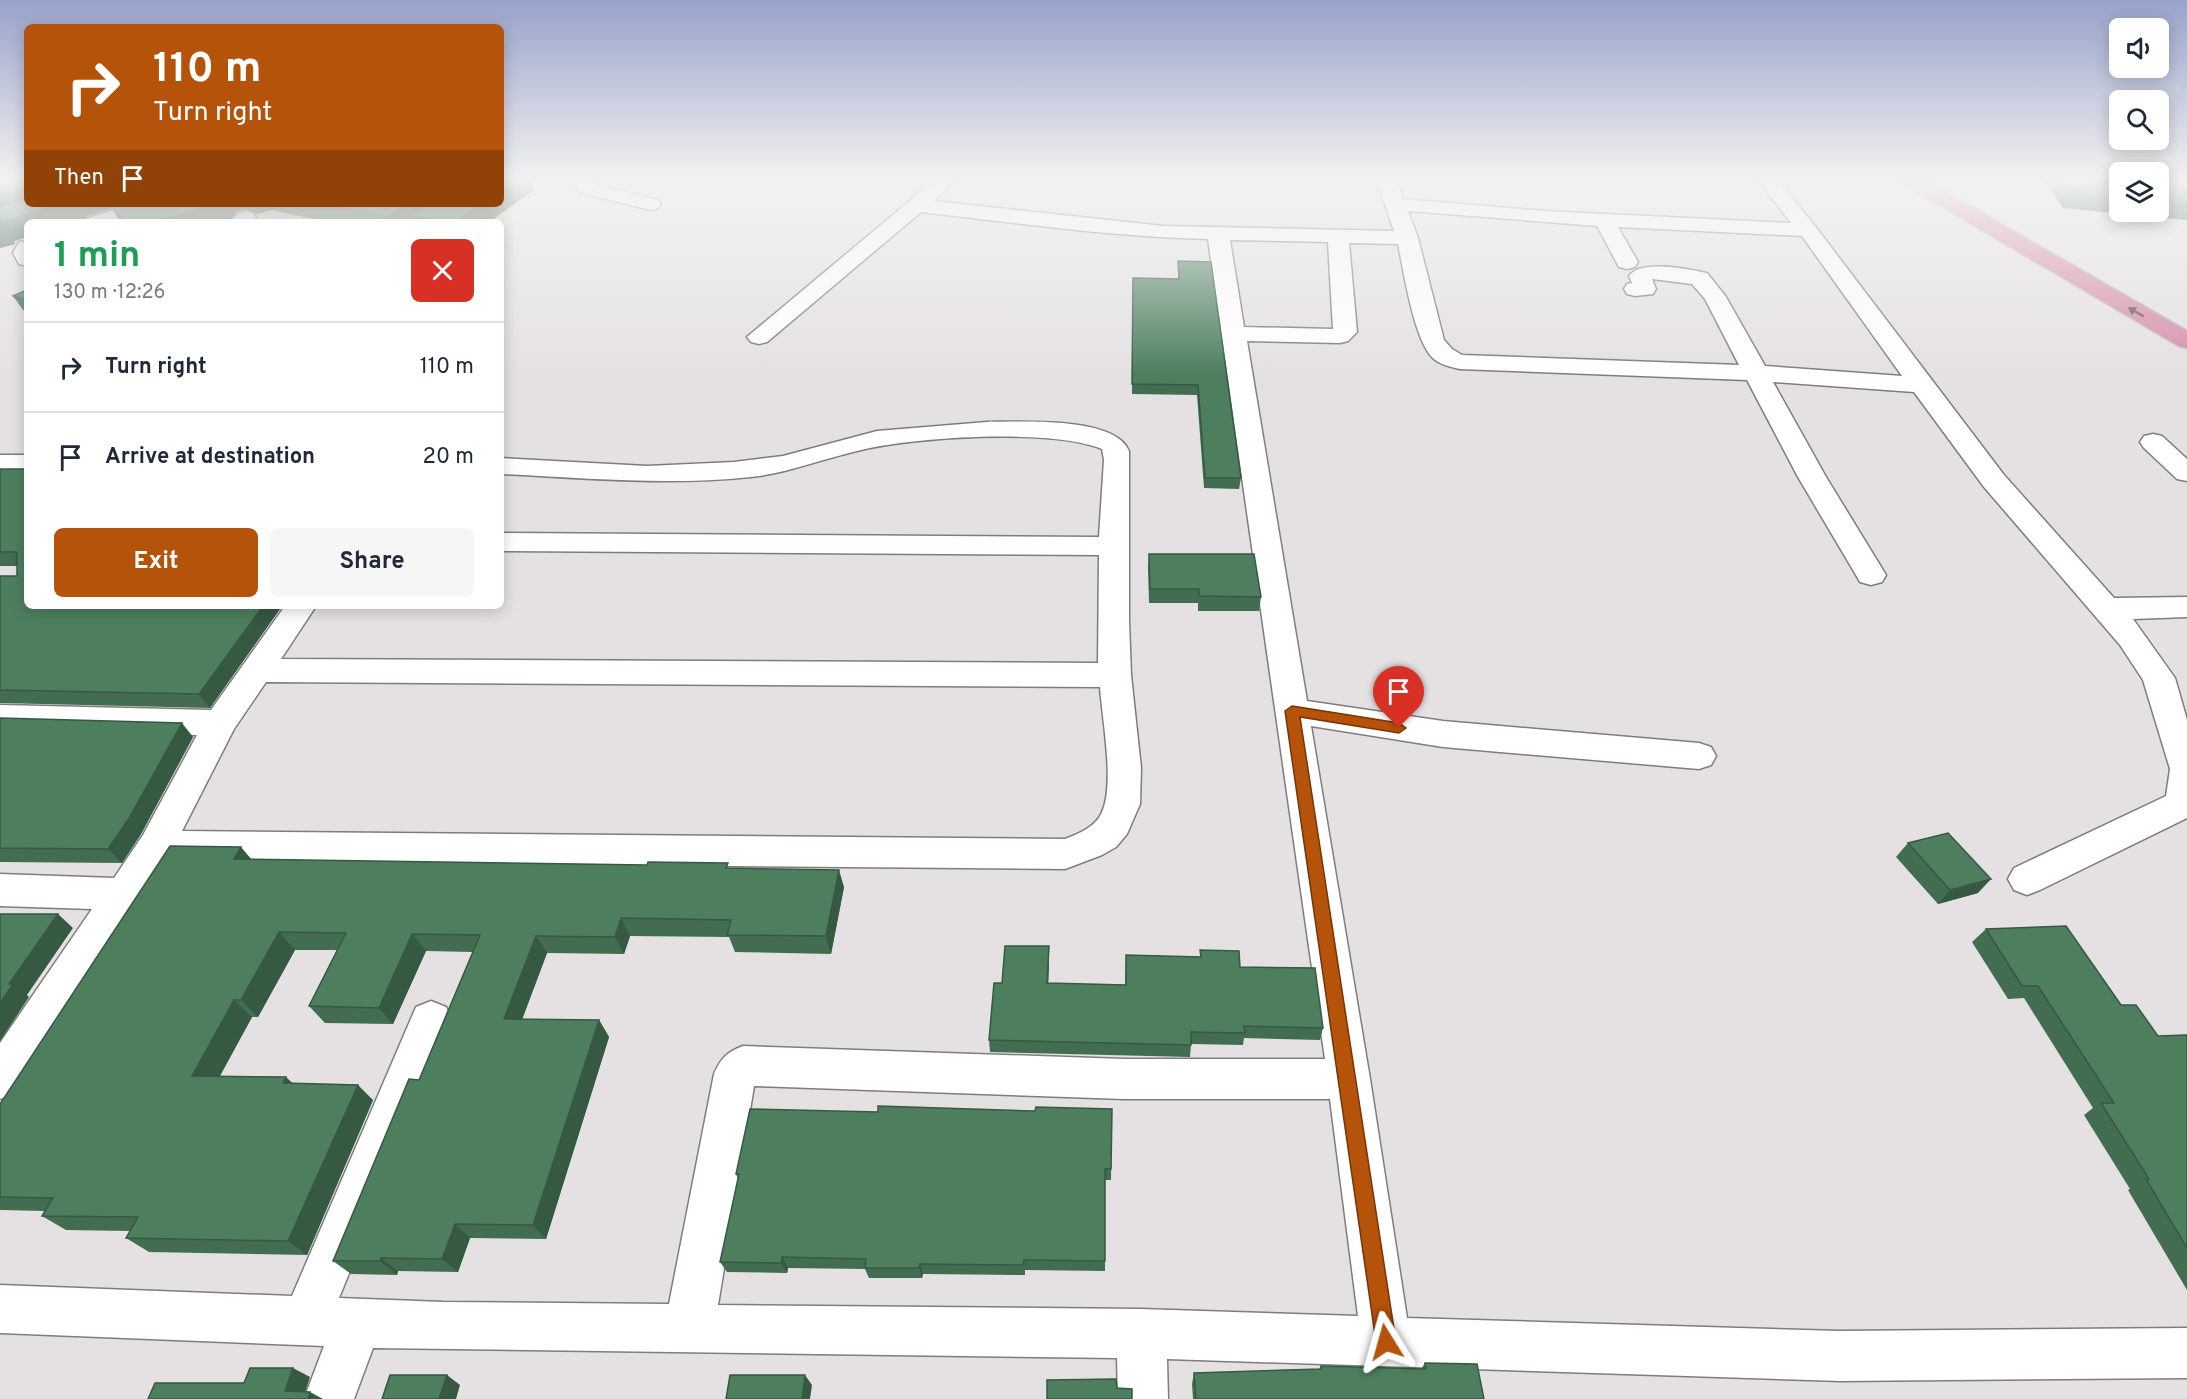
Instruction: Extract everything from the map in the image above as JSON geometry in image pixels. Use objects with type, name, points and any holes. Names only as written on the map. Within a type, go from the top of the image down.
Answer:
[{"type":"highway","points":[[2019,243],[2187,341]]},
{"type":"highway","points":[[2047,243],[2187,323]]},
{"type":"street","points":[[759,337],[872,243]]},
{"type":"street","points":[[1219,243],[1349,1079],[1386,1342]]},
{"type":"street","points":[[1234,334],[1340,336],[1344,332],[1338,243]]},
{"type":"street","points":[[1408,243],[1432,339],[1437,351],[1445,358],[1460,362],[1754,373],[1921,384]]},
{"type":"street","points":[[1617,243],[1627,262]]},
{"type":"street","points":[[1818,243],[1994,481],[2108,609],[2131,637],[2159,678],[2187,769],[2183,804],[2027,879]]},
{"type":"street","points":[[1635,290],[1645,289],[1640,276],[1647,272],[1702,279],[1715,297],[1754,373],[1870,575]]},
{"type":"street","points":[[156,846],[1065,854],[1099,842],[1120,816],[1125,785],[1115,675],[1112,546],[1116,449],[1112,444],[1098,437],[1022,430],[899,435],[857,442],[773,466],[693,473],[504,466]]},
{"type":"street","points":[[2153,442],[2187,473]]},
{"type":"street","points":[[0,463],[24,463]]},
{"type":"street","points":[[504,542],[1112,546]]},
{"type":"street","points":[[2108,609],[2187,606]]},
{"type":"street","points":[[0,1079],[156,846],[220,723],[299,609]]},
{"type":"street","points":[[258,670],[1115,675]]},
{"type":"street","points":[[1292,711],[1443,734],[1699,756]]},
{"type":"street","points":[[0,717],[220,723]]},
{"type":"street","points":[[0,890],[123,894]]},
{"type":"street","points":[[306,1320],[431,1020]]},
{"type":"street","points":[[688,1329],[735,1074],[743,1066],[1124,1079],[1349,1079]]},
{"type":"street","points":[[0,1309],[443,1326],[1141,1334],[1840,1356],[2187,1353]]},
{"type":"street","points":[[329,1399],[358,1322]]},
{"type":"street","points":[[1141,1334],[1143,1399]]},
{"type":"building","points":[[1178,261],[1211,262],[1241,478],[1205,478],[1198,385],[1132,384],[1133,278],[1179,279]]},
{"type":"building","points":[[24,291],[24,300],[13,296]]},
{"type":"building","points":[[0,469],[24,469],[24,609],[261,609],[199,694],[0,690],[0,576],[17,576],[17,552],[0,552]]},
{"type":"building","points":[[1149,554],[1254,554],[1261,597],[1199,596],[1199,589],[1150,589]]},
{"type":"building","points":[[0,718],[182,723],[128,820],[108,849],[0,848]]},
{"type":"building","points":[[1948,833],[1991,879],[1950,890],[1908,843]]},
{"type":"building","points":[[170,846],[241,847],[234,859],[647,865],[648,862],[728,863],[726,868],[839,870],[826,936],[727,935],[731,920],[621,918],[615,937],[536,936],[504,1019],[599,1020],[533,1225],[455,1224],[442,1259],[381,1258],[380,1261],[333,1261],[409,1079],[419,1080],[480,935],[412,934],[379,1008],[309,1006],[346,933],[279,932],[241,1000],[234,1000],[192,1076],[286,1077],[283,1083],[358,1085],[288,1241],[126,1238],[138,1217],[42,1216],[53,1198],[0,1197],[0,1104]]},
{"type":"building","points":[[0,914],[58,914],[9,984],[13,984],[0,1003]]},
{"type":"building","points":[[2066,926],[2121,1005],[2136,1005],[2158,1036],[2187,1035],[2187,1248],[2146,1179],[2149,1179],[2101,1103],[2114,1103],[2038,986],[2022,986],[1986,929]]},
{"type":"building","points":[[1005,946],[1049,946],[1047,983],[1126,985],[1126,955],[1201,957],[1200,950],[1239,951],[1240,967],[1315,968],[1323,1028],[1244,1026],[1245,1033],[1191,1032],[1191,1045],[989,1040],[994,983],[1002,983]]},
{"type":"building","points":[[878,1106],[1035,1111],[1036,1107],[1112,1109],[1111,1169],[1105,1169],[1105,1261],[1024,1260],[1023,1265],[920,1264],[919,1268],[865,1268],[866,1259],[782,1257],[781,1263],[720,1262],[750,1109],[878,1112]]},
{"type":"building","points":[[1425,1363],[1477,1364],[1484,1399],[1196,1399],[1194,1373],[1321,1369],[1321,1366],[1426,1369]]},
{"type":"building","points":[[250,1368],[293,1368],[285,1391],[310,1392],[308,1399],[148,1399],[155,1383],[244,1383]]},
{"type":"building","points":[[390,1375],[447,1375],[439,1399],[382,1399]]},
{"type":"building","points":[[730,1375],[805,1375],[802,1399],[726,1399]]},
{"type":"building","points":[[1116,1379],[1117,1388],[1132,1389],[1132,1399],[1047,1399],[1047,1380]]},
{"type":"route","points":[[1386,1342],[1349,1079],[1292,711],[1399,728]]}]
